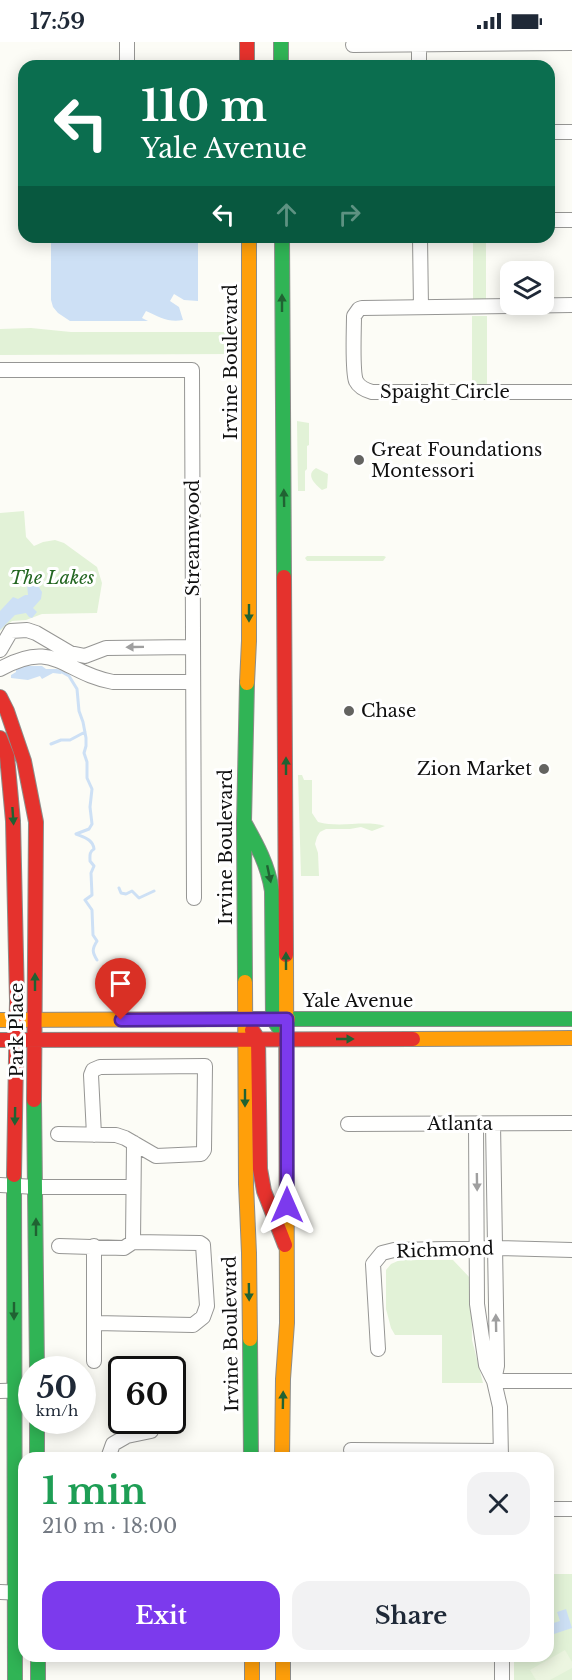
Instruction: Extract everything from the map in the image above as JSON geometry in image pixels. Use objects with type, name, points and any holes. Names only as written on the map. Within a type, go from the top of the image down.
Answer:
[{"type":"main road","points":[[247,42],[247,60]]},
{"type":"main road","points":[[281,42],[282,60]]},
{"type":"main road","name":"Irvine Boulevard","points":[[249,243],[249,630],[245,734],[244,1020],[252,1039],[246,1184],[251,1452]]},
{"type":"main road","points":[[280,1019],[282,243]]},
{"type":"main road","name":"Park Place","points":[[0,697],[24,761],[36,822],[34,1040],[37,1356]]},
{"type":"main road","name":"Park Place","points":[[0,738],[7,756],[13,821],[17,1040],[7,1185],[7,1390],[18,1562]]},
{"type":"main road","points":[[244,822],[265,859],[270,876],[280,1019],[287,1039],[288,1252],[282,1452]]},
{"type":"main road","name":"Yale Avenue","points":[[0,1020],[572,1019]]},
{"type":"main road","name":"Yale Avenue","points":[[0,1040],[572,1038]]},
{"type":"main road","points":[[252,1039],[260,1169],[264,1191],[288,1252]]},
{"type":"main road","points":[[37,1434],[37,1452]]},
{"type":"main road","name":"Park Place","points":[[15,1680],[18,1628]]},
{"type":"main road","points":[[38,1662],[38,1680]]},
{"type":"main road","points":[[252,1662],[252,1680]]},
{"type":"main road","points":[[283,1662],[283,1680]]},
{"type":"street","points":[[127,42],[127,60]]},
{"type":"street","points":[[353,45],[572,43]]},
{"type":"street","points":[[419,44],[419,60]]},
{"type":"street","points":[[555,132],[572,132]]},
{"type":"street","points":[[555,220],[572,220]]},
{"type":"street","points":[[420,243],[421,307],[572,305]]},
{"type":"street","name":"Spaight Circle","points":[[421,307],[362,308],[356,312],[354,316],[354,374],[359,384],[367,391],[572,392]]},
{"type":"street","name":"Streamwood","points":[[0,370],[192,370],[194,898]]},
{"type":"street","points":[[0,650],[11,631],[27,630],[70,653],[85,656],[106,648],[193,647]]},
{"type":"street","points":[[0,669],[13,661],[34,655],[58,659],[80,672],[106,681],[193,682]]},
{"type":"street","points":[[58,1134],[125,1138],[156,1156],[201,1154],[204,1150],[205,1066],[100,1067],[93,1070],[91,1076],[94,1135]]},
{"type":"street","name":"Atlanta","points":[[348,1124],[572,1123]]},
{"type":"street","points":[[476,1124],[477,1304],[486,1365],[495,1381],[500,1407],[501,1452]]},
{"type":"street","points":[[493,1124],[497,1366],[495,1381]]},
{"type":"street","points":[[133,1242],[134,1143]]},
{"type":"street","points":[[7,1185],[133,1187]]},
{"type":"street","points":[[59,1246],[124,1248],[133,1242],[200,1243],[203,1245],[207,1306],[203,1317],[193,1325],[95,1323]]},
{"type":"street","points":[[94,1246],[94,1356]]},
{"type":"street","name":"Richmond","points":[[378,1349],[374,1264],[382,1253],[394,1250],[496,1248],[572,1250]]},
{"type":"street","points":[[495,1381],[572,1381]]},
{"type":"street","points":[[110,1452],[113,1444],[127,1436],[137,1434]]},
{"type":"street","points":[[351,1450],[426,1452]]},
{"type":"street","points":[[554,1509],[572,1509]]},
{"type":"street","points":[[0,1592],[18,1593]]},
{"type":"street","points":[[502,1662],[502,1680]]},
{"type":"green space","points":[[473,243],[486,243],[486,300],[473,300]]},
{"type":"green space","points":[[472,316],[487,316],[487,387],[472,387]]},
{"type":"green space","points":[[31,328],[71,332],[224,332],[233,354],[0,355],[0,329]]},
{"type":"green space","points":[[297,421],[309,423],[305,491],[298,491]]},
{"type":"green space","points":[[316,468],[328,474],[327,488],[322,490],[312,479],[311,474]]},
{"type":"green space","name":"The Lakes","points":[[24,511],[26,537],[34,546],[55,540],[64,543],[97,567],[102,583],[97,613],[42,614],[26,620],[12,621],[0,631],[0,513]]},
{"type":"green space","points":[[307,556],[386,557],[383,561],[307,561],[305,558]]},
{"type":"green space","points":[[298,775],[302,775],[304,780],[312,780],[312,813],[318,822],[385,826],[372,831],[361,827],[326,829],[320,832],[315,844],[318,853],[319,876],[301,876]]},
{"type":"green space","points":[[400,1260],[453,1260],[471,1279],[472,1340],[483,1383],[442,1383],[442,1335],[395,1335],[386,1309],[386,1270],[391,1264]]},
{"type":"green space","points":[[554,1574],[572,1574],[572,1680],[514,1680],[514,1662],[554,1662]]},
{"type":"green space","points":[[565,1650],[572,1662],[572,1668],[550,1680],[536,1680],[530,1670],[544,1662],[554,1662],[554,1656]]},
{"type":"water","points":[[51,243],[198,243],[198,301],[184,300],[174,294],[170,301],[179,307],[183,320],[169,320],[146,311],[142,318],[148,321],[70,321],[58,313],[51,300]]},
{"type":"water","points":[[30,582],[37,584],[42,592],[41,599],[33,608],[37,612],[32,618],[26,613],[15,615],[0,630],[0,611],[13,597],[18,599],[28,595],[27,584]]},
{"type":"water","points":[[42,666],[46,669],[63,671],[61,674],[53,673],[42,679],[40,676],[28,680],[11,678],[11,675],[16,672],[16,667]]},
{"type":"water","points":[[566,1609],[572,1628],[554,1634],[554,1623],[560,1621],[557,1612]]},
{"type":"waterway","points":[[62,672],[69,676],[77,689],[79,711],[86,738],[84,753],[87,762],[87,778],[92,789],[90,807],[92,824],[89,829],[76,834],[90,841],[94,849],[90,856],[90,861],[94,866],[91,873],[92,895],[85,900],[92,910],[93,935],[97,941],[93,951],[97,960]]},
{"type":"waterway","points":[[51,744],[61,740],[70,740],[85,732]]},
{"type":"waterway","points":[[119,888],[121,893],[126,894],[132,891],[139,898],[154,891]]},
{"type":"traffic: fast","points":[[281,42],[281,60]]},
{"type":"traffic: fast","points":[[282,243],[284,577]]},
{"type":"traffic: fast","points":[[245,982],[244,822],[247,683]]},
{"type":"traffic: fast","points":[[244,822],[265,864],[272,891],[273,1019],[279,1028]]},
{"type":"traffic: fast","points":[[288,1019],[572,1019]]},
{"type":"traffic: fast","points":[[34,1100],[37,1356]]},
{"type":"traffic: fast","points":[[14,1175],[15,1680]]},
{"type":"traffic: fast","points":[[250,1339],[251,1452]]},
{"type":"traffic: fast","points":[[37,1434],[37,1452]]},
{"type":"traffic: fast","points":[[38,1662],[38,1680]]},
{"type":"traffic: slow","points":[[247,683],[249,641],[249,243]]},
{"type":"traffic: slow","points":[[282,1452],[283,1379],[287,1323],[286,955]]},
{"type":"traffic: slow","points":[[245,982],[246,1184],[250,1339]]},
{"type":"traffic: slow","points":[[0,1020],[288,1019]]},
{"type":"traffic: slow","points":[[413,1039],[572,1038]]},
{"type":"traffic: slow","points":[[252,1662],[252,1680]]},
{"type":"traffic: slow","points":[[283,1662],[283,1680]]},
{"type":"traffic: jam","points":[[247,42],[247,60]]},
{"type":"traffic: jam","points":[[284,577],[286,955]]},
{"type":"traffic: jam","points":[[0,697],[24,761],[36,822],[34,1100]]},
{"type":"traffic: jam","points":[[0,738],[7,756],[13,821],[17,1001],[14,1175]]},
{"type":"traffic: jam","points":[[252,1030],[258,1039],[260,1169],[264,1191],[285,1245]]},
{"type":"traffic: jam","points":[[0,1040],[413,1039]]},
{"type":"place","name":"Great Foundations Montessori","points":[[359,460]]},
{"type":"place","name":"Chase","points":[[349,711]]},
{"type":"place","name":"Zion Market","points":[[544,769]]},
{"type":"route","points":[[121,1020],[287,1019],[287,1205]]}]
